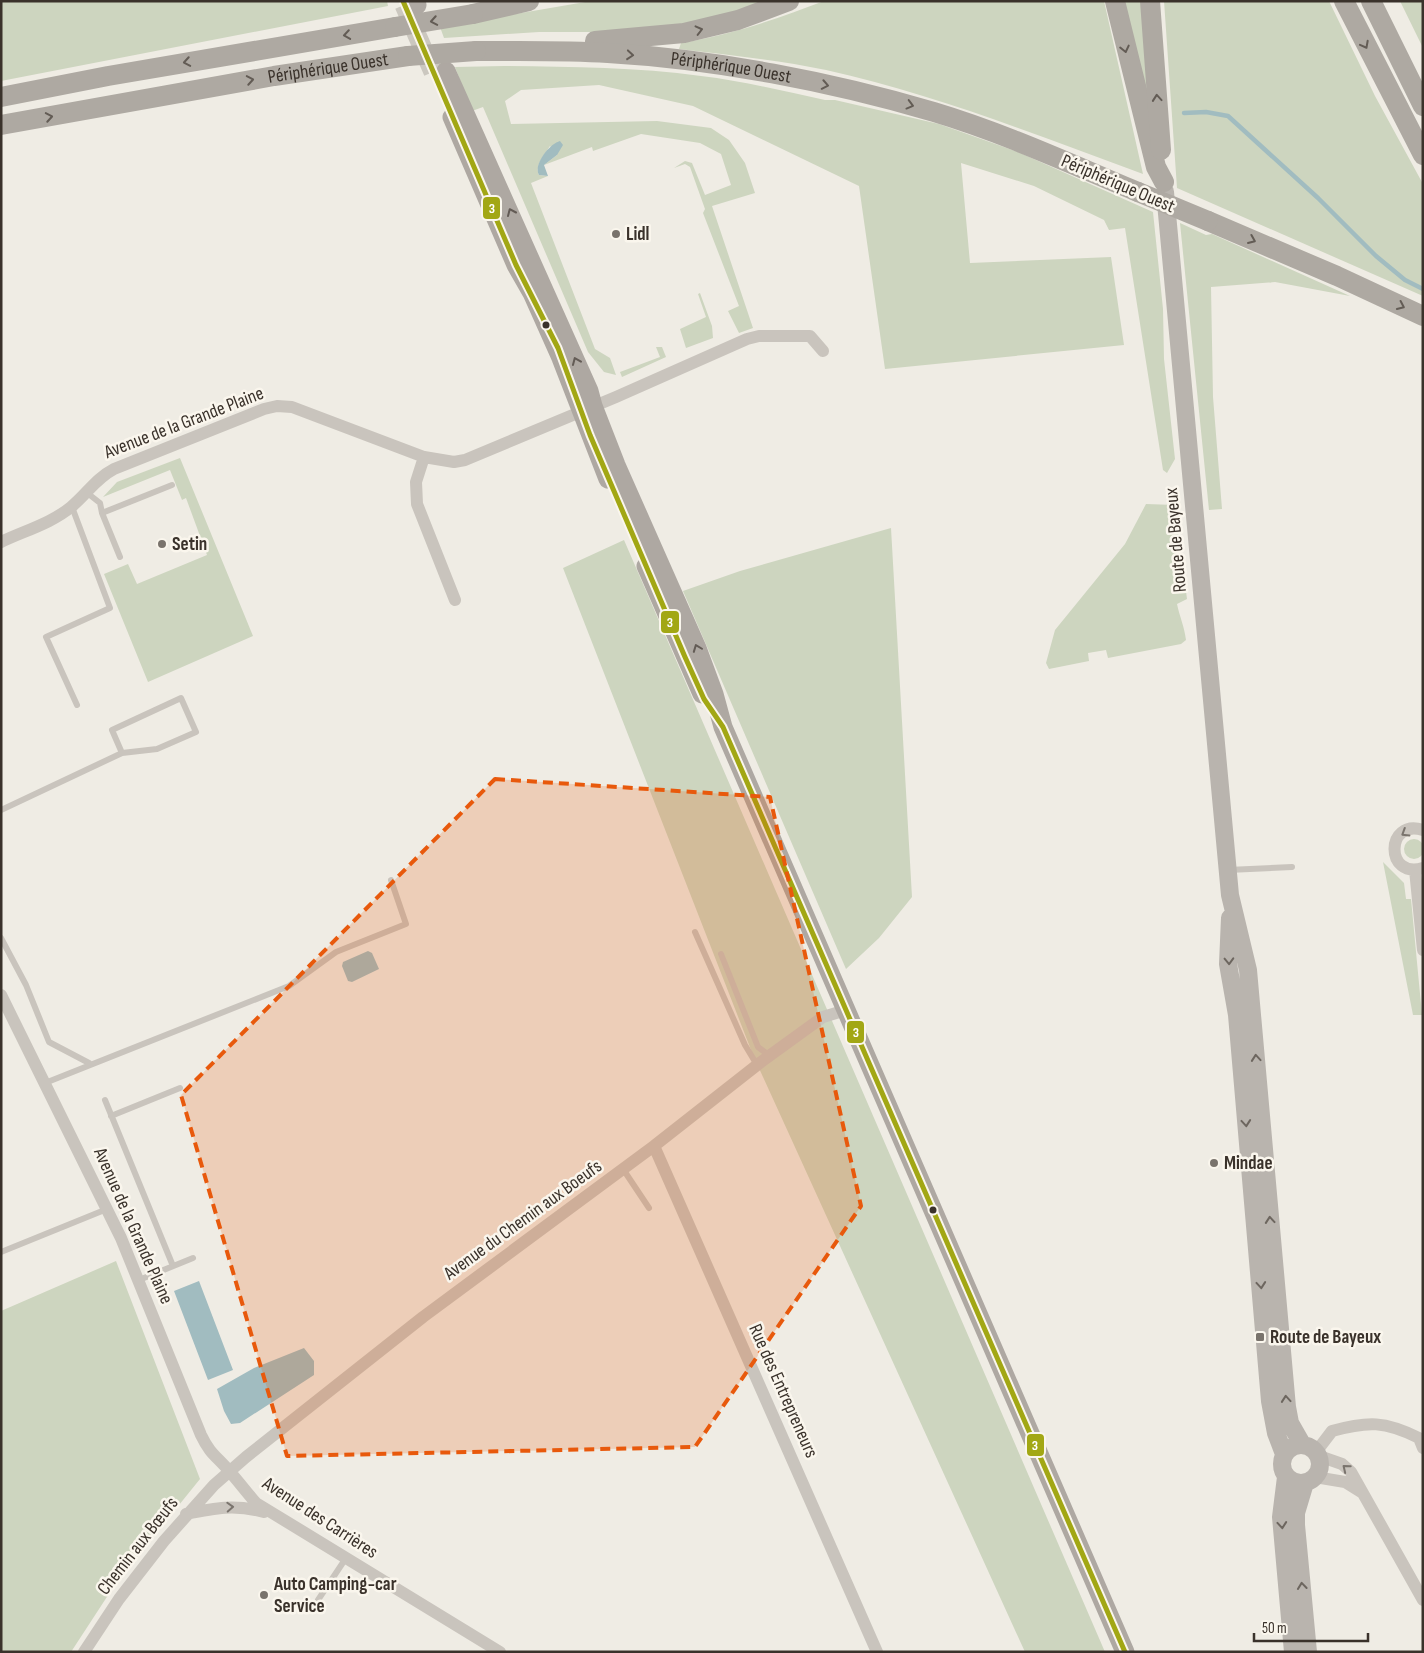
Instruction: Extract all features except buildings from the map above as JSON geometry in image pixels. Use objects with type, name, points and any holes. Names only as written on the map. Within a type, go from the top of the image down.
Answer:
[{"type":"highway","name":"Périphérique Ouest","points":[[1,97],[117,74],[473,14],[529,1]]},
{"type":"highway","points":[[476,52],[684,33],[738,20],[788,1]]},
{"type":"highway","points":[[1115,1],[1156,167],[1164,182]]},
{"type":"highway","points":[[1150,1],[1164,182]]},
{"type":"highway","points":[[1344,1],[1423,155]]},
{"type":"highway","points":[[1371,1],[1421,99]]},
{"type":"highway","name":"Périphérique Ouest","points":[[1,125],[274,76],[408,56],[476,52],[609,53],[676,59],[863,92],[936,112],[1004,136],[1208,221],[1338,276],[1423,316]]},
{"type":"main road","points":[[588,409],[532,293],[516,265],[439,71],[484,152],[589,390],[590,435],[704,699],[723,727],[1125,1652]]},
{"type":"main road","name":"Route de Bayeux","points":[[1164,182],[1228,870],[1230,895],[1228,964],[1237,1015],[1270,1401],[1276,1433],[1284,1454]]},
{"type":"main road","name":"Route de Bayeux","points":[[1230,895],[1248,970],[1287,1407],[1290,1423],[1312,1451]]},
{"type":"main road","points":[[1308,1652],[1296,1513],[1310,1480],[1320,1467],[1312,1451],[1292,1446],[1284,1454],[1282,1468],[1286,1476],[1294,1482],[1310,1480]]},
{"type":"main road","points":[[1286,1476],[1281,1517],[1293,1652]]},
{"type":"street","name":"Avenue de la Grande Plaine","points":[[1,542],[62,514],[101,476],[114,469],[264,409],[277,406],[292,407],[424,458],[454,462],[465,460],[588,409],[746,339],[759,336],[810,336],[824,350]]},
{"type":"street","points":[[424,458],[416,482],[417,504],[455,600]]},
{"type":"street","points":[[1423,830],[1411,828],[1404,831],[1399,835],[1394,848],[1398,861],[1408,869],[1419,869],[1423,950]]},
{"type":"street","name":"Avenue de la Grande Plaine","points":[[1,995],[107,1210],[139,1280],[207,1448],[213,1457],[230,1471]]},
{"type":"street","name":"Avenue du Chemin aux Boeufs","points":[[230,1471],[423,1317],[654,1146],[770,1056],[823,1017],[846,1010]]},
{"type":"street","name":"Rue des Entrepreneurs","points":[[654,1146],[876,1652]]},
{"type":"street","points":[[1421,1439],[1401,1429],[1380,1423],[1362,1423],[1332,1431],[1312,1451],[1342,1464],[1351,1472],[1423,1600]]},
{"type":"street","name":"Chemin aux Bœufs","points":[[84,1652],[119,1599],[186,1514],[230,1471]]},
{"type":"street","name":"Avenue des Carrières","points":[[230,1471],[256,1503],[500,1652]]},
{"type":"street","points":[[1310,1480],[1345,1482],[1363,1493]]},
{"type":"street","points":[[186,1514],[244,1506],[274,1514]]},
{"type":"lane","points":[[102,513],[172,485]]},
{"type":"lane","points":[[86,492],[100,503],[102,513],[120,557]]},
{"type":"lane","points":[[72,506],[110,608],[46,637],[77,705]]},
{"type":"lane","points":[[1,810],[122,753],[157,749],[196,732],[181,698],[112,730],[122,753]]},
{"type":"lane","points":[[1228,870],[1292,867]]},
{"type":"lane","points":[[44,1083],[89,1063],[289,986],[336,952],[406,924],[391,880]]},
{"type":"lane","points":[[695,932],[745,1045],[758,1065]]},
{"type":"lane","points":[[1,938],[26,985],[49,1042],[89,1063]]},
{"type":"lane","points":[[721,954],[758,1047],[770,1056]]},
{"type":"lane","points":[[111,1116],[180,1088]]},
{"type":"lane","points":[[105,1100],[173,1266]]},
{"type":"lane","points":[[623,1169],[649,1208]]},
{"type":"lane","points":[[1,1252],[107,1210]]},
{"type":"lane","points":[[139,1280],[193,1258]]},
{"type":"lane","points":[[318,1600],[346,1558]]},
{"type":"highlighted area","points":[[495,779],[770,797],[861,1206],[695,1447],[287,1456],[181,1095]]},
{"type":"green space","points":[[1,1],[387,1],[388,6],[1,81]]},
{"type":"green space","points":[[591,1],[777,1],[737,16],[632,32],[539,32],[444,38],[440,27]]},
{"type":"green space","points":[[824,1],[1104,1],[1143,174],[947,103],[867,80],[790,63],[679,49],[681,43],[718,36],[754,26]]},
{"type":"green space","points":[[1122,1],[1143,1],[1150,90],[1145,92]]},
{"type":"green space","points":[[1164,1],[1329,1],[1375,96],[1423,184],[1423,296],[1177,188]]},
{"type":"green space","points":[[1400,1],[1423,1],[1423,48]]},
{"type":"green space","points":[[455,67],[603,68],[677,73],[763,86],[825,100],[835,100],[939,124],[1018,152],[1153,212],[1163,309],[1164,359],[1175,459],[1167,473],[1163,470],[1125,228],[1109,230],[1104,220],[1034,186],[961,163],[970,263],[1111,257],[1124,345],[885,369],[859,186],[693,106],[599,85],[521,90],[505,101],[511,124],[657,121],[711,128],[729,140],[745,163],[755,193],[712,206],[753,328],[739,333],[728,311],[739,306],[703,213],[705,209],[690,167],[685,164],[674,168],[685,161],[692,163],[705,195],[731,185],[721,154],[700,143],[641,134],[593,151],[592,147],[544,165],[557,155],[550,146],[538,168],[539,175],[548,176],[531,183],[595,349],[610,358],[616,375],[604,372],[588,352],[483,107],[472,111]]},
{"type":"green space","points":[[1180,223],[1206,235],[1212,234],[1350,296],[1275,282],[1211,287],[1213,397],[1222,509],[1209,510]]},
{"type":"green space","points":[[700,293],[712,326],[713,338],[686,348],[680,329],[706,317],[698,294]]},
{"type":"green space","points":[[656,347],[662,347],[666,357],[622,377],[620,372],[660,357]]},
{"type":"green space","points":[[180,458],[253,636],[148,682],[104,574],[128,564],[137,584],[207,555],[186,498],[182,500],[170,470],[103,497],[117,482]]},
{"type":"green space","points":[[1146,504],[1175,505],[1187,599],[1177,604],[1186,640],[1181,644],[1108,658],[1106,650],[1088,653],[1089,661],[1049,669],[1046,663],[1055,630],[1125,544]]},
{"type":"green space","points":[[891,528],[912,897],[879,938],[846,969],[683,591],[740,571]]},
{"type":"green space","points":[[624,540],[1105,1652],[1025,1652],[753,1055],[563,568]]},
{"type":"green space","points":[[1410,839],[1418,839],[1424,845],[1424,853],[1418,859],[1410,859],[1404,853],[1404,845]]},
{"type":"green space","points":[[1383,862],[1404,883],[1406,899],[1411,899],[1422,1015],[1413,1015]]},
{"type":"green space","points":[[116,1261],[200,1479],[116,1583],[71,1652],[1,1652],[1,1311]]},
{"type":"water","points":[[560,141],[563,145],[557,155],[544,165],[548,176],[539,175],[538,166],[543,155],[551,146]]},
{"type":"water","points":[[368,951],[372,953],[379,969],[352,982],[348,981],[342,966],[343,962]]},
{"type":"water","points":[[199,1281],[233,1370],[208,1380],[174,1291]]},
{"type":"water","points":[[304,1348],[314,1361],[314,1375],[240,1423],[231,1424],[224,1411],[217,1389],[254,1368]]},
{"type":"waterway","points":[[1184,113],[1206,112],[1228,116],[1318,198],[1376,256],[1405,280],[1423,289]]},
{"type":"tunnel","points":[[404,5],[433,72]]},
{"type":"transit line","name":"3","points":[[403,1],[516,265],[558,348],[590,435],[685,657],[704,699],[723,727],[1125,1652]]},
{"type":"place","name":"Lidl","points":[[616,234]]},
{"type":"place","name":"Setin","points":[[162,544]]},
{"type":"place","name":"Mindae","points":[[1214,1163]]},
{"type":"place","name":"Route de Bayeux","points":[[1260,1337]]},
{"type":"place","name":"Auto Camping-car Service","points":[[264,1595]]}]
